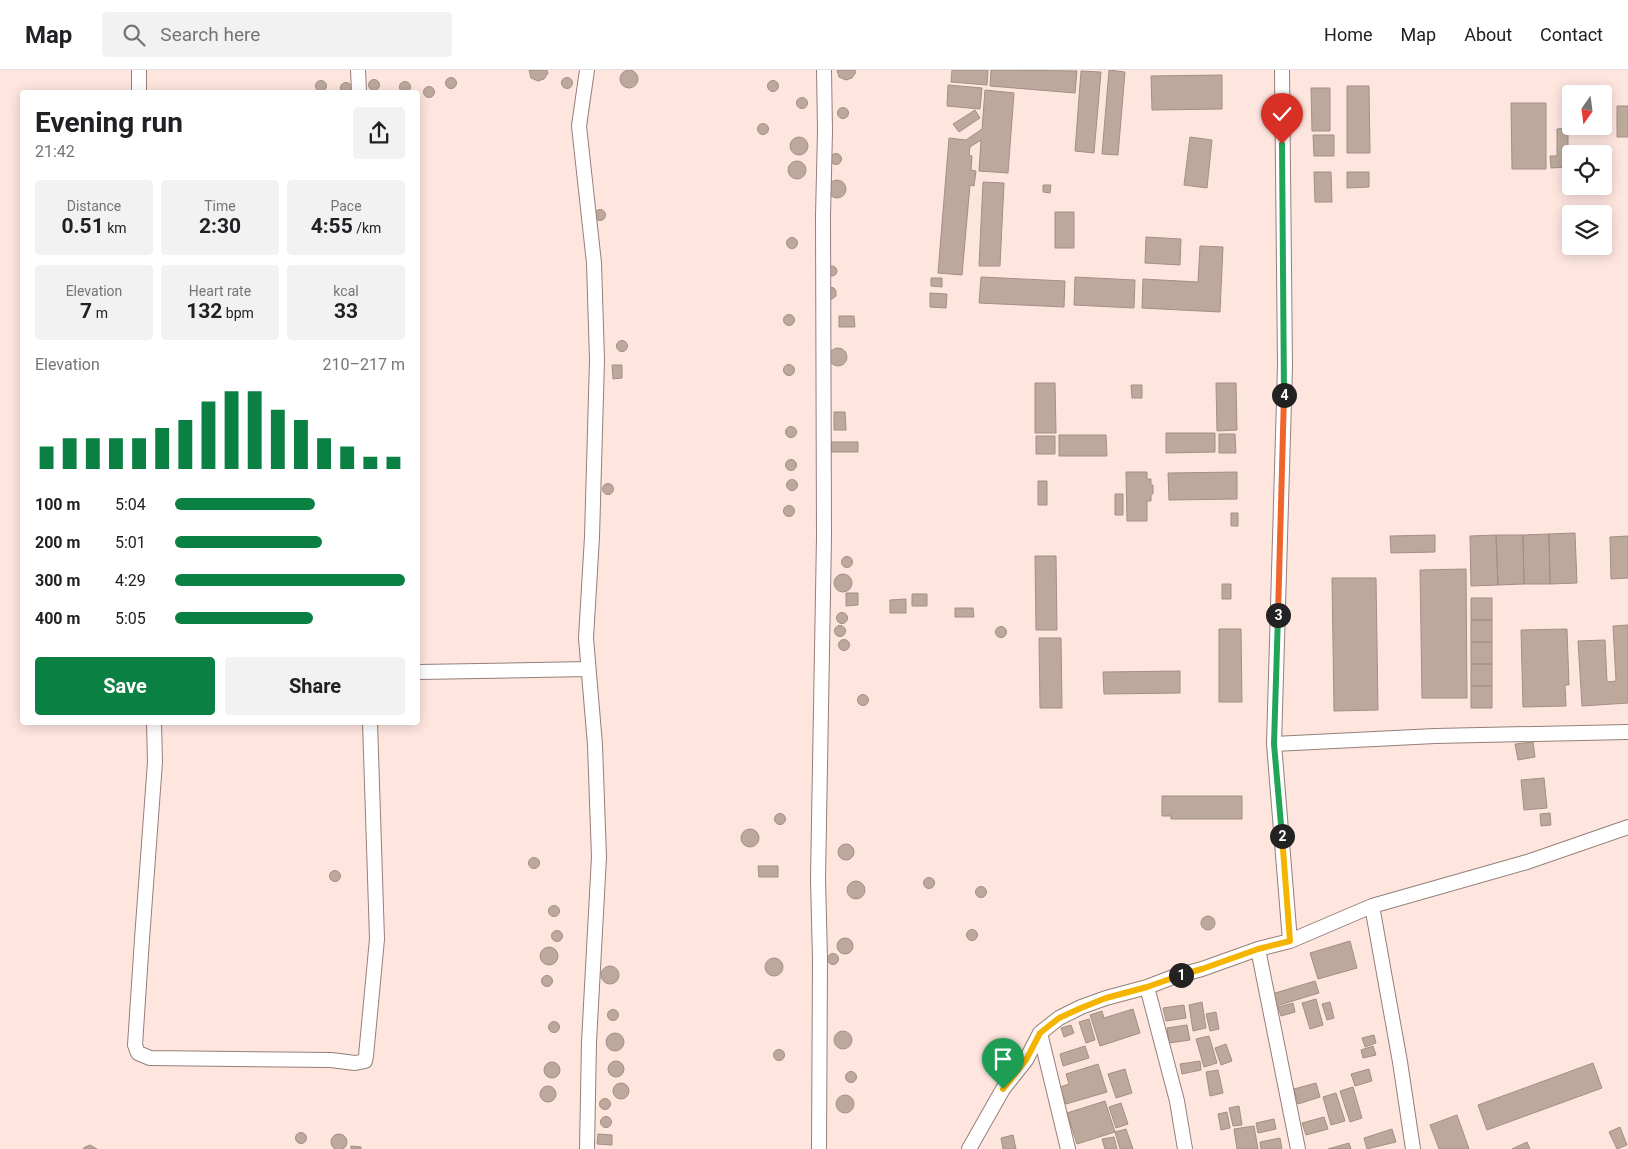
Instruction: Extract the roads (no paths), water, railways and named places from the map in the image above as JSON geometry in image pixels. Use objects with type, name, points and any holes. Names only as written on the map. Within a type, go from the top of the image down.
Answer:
[{"type":"street","points":[[139,70],[140,90]]},
{"type":"street","points":[[358,70],[359,90]]},
{"type":"street","points":[[587,70],[579,126],[595,273],[597,360],[592,537],[586,638],[595,744],[599,857],[589,1042],[587,1149]]},
{"type":"street","points":[[819,1149],[820,959],[818,879],[824,538],[824,70]]},
{"type":"street","points":[[1282,70],[1285,366],[1274,744],[1290,941]]},
{"type":"street","points":[[420,672],[588,669]]},
{"type":"street","points":[[154,725],[156,762],[142,939],[136,1045],[138,1053],[150,1058],[321,1060],[355,1063],[365,1060],[366,1056],[377,939],[370,725]]},
{"type":"street","points":[[1274,744],[1435,736],[1628,732]]},
{"type":"street","points":[[969,1149],[1003,1089],[1026,1060],[1040,1033],[1059,1018],[1106,998],[1147,987],[1258,949],[1290,941],[1372,906],[1528,862],[1628,827]]},
{"type":"street","points":[[1372,906],[1400,1062],[1413,1149]]},
{"type":"street","points":[[1258,949],[1298,1149]]},
{"type":"street","points":[[1147,987],[1177,1101],[1185,1149]]},
{"type":"street","points":[[1040,1033],[1068,1149]]}]
